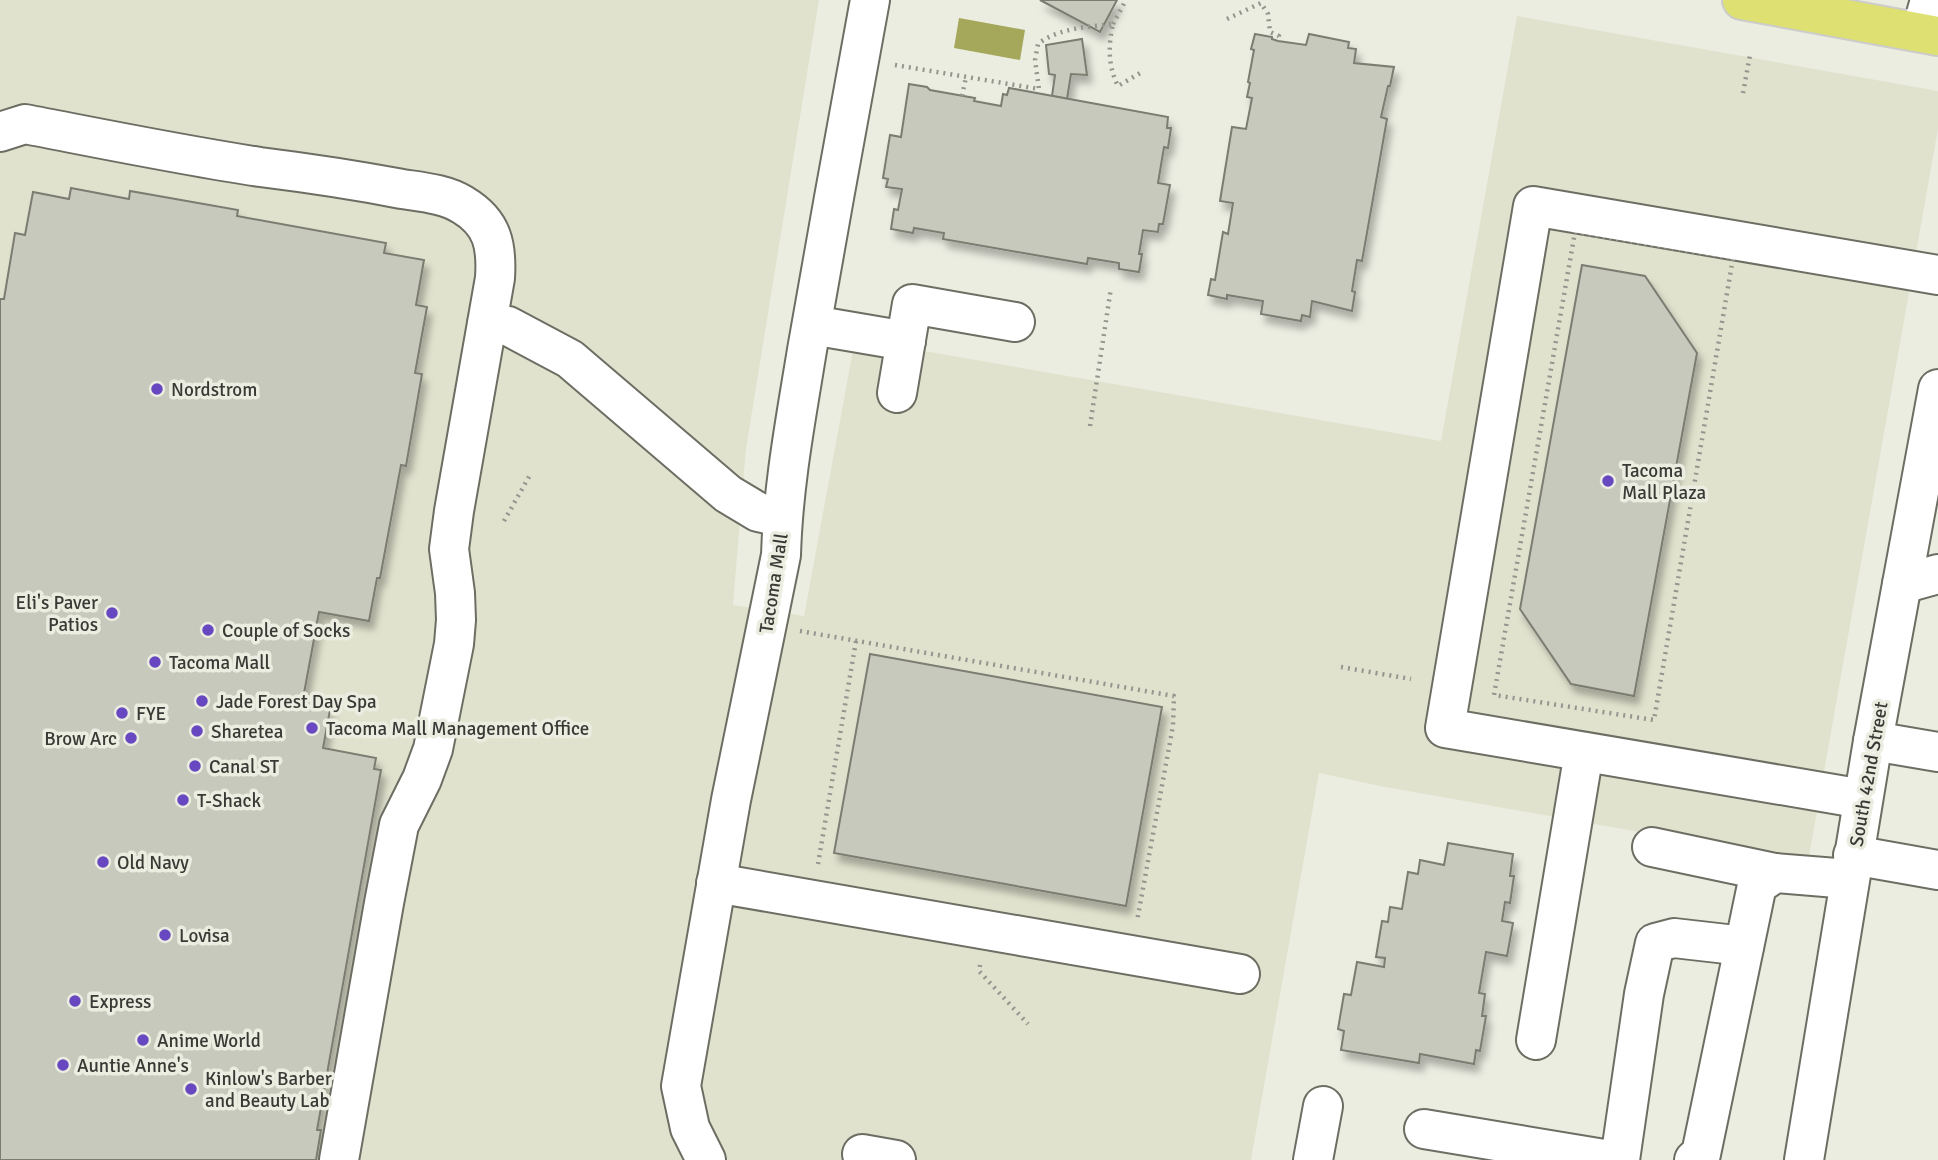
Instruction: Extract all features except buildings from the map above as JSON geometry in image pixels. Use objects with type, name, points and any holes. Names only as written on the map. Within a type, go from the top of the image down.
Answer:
[{"type":"main road","points":[[1742,0],[1929,23]]},
{"type":"street","name":"Tacoma Mall","points":[[706,1160],[690,1128],[681,1086],[731,800],[781,555],[786,479],[870,0]]},
{"type":"street","points":[[0,132],[25,124],[216,160],[343,177],[455,200],[476,216],[493,236],[495,278],[449,549],[455,593],[453,644],[433,749],[422,779],[399,825],[339,1160]]},
{"type":"street","points":[[1863,799],[1445,728],[1533,206],[1938,275]]},
{"type":"street","points":[[897,393],[912,304],[1015,322]]},
{"type":"street","points":[[486,324],[508,326],[570,359],[728,494],[758,512],[782,517]]},
{"type":"street","points":[[812,325],[906,341]]},
{"type":"street","name":"South 42nd Street","points":[[1804,1160],[1873,741],[1920,579],[1938,389]]},
{"type":"street","points":[[1873,741],[1938,752]]},
{"type":"street","points":[[1536,1040],[1584,752]]},
{"type":"street","points":[[1652,847],[1775,873],[1851,867],[1938,870]]},
{"type":"street","points":[[1694,1160],[1701,1154],[1756,885],[1775,873]]},
{"type":"street","points":[[716,883],[1240,974]]},
{"type":"street","points":[[1620,1160],[1644,993],[1655,943],[1674,937],[1744,946]]},
{"type":"street","points":[[1313,1160],[1322,1106]]},
{"type":"street","points":[[1424,1129],[1610,1160]]},
{"type":"path","points":[[1126,0],[1113,24],[1109,42],[1112,74],[1118,86],[1143,72]]},
{"type":"path","points":[[1227,19],[1261,3],[1268,14],[1270,32],[1279,36],[1278,41]]},
{"type":"path","points":[[895,65],[1039,89],[1035,61],[1038,44],[1048,36],[1113,24]]},
{"type":"path","points":[[1743,93],[1750,55]]},
{"type":"path","points":[[962,96],[966,77]]},
{"type":"path","points":[[1575,232],[1713,255],[1733,258],[1654,720],[1494,695],[1575,232]]},
{"type":"path","points":[[1090,426],[1111,288]]},
{"type":"path","points":[[504,521],[530,475]]},
{"type":"path","points":[[796,630],[1174,696],[1173,726],[1136,924]]},
{"type":"path","points":[[817,868],[856,640]]},
{"type":"path","points":[[1341,667],[1411,679]]},
{"type":"shaded area","points":[[0,0],[819,0],[746,449],[733,605],[804,616],[855,339],[1441,441],[1517,16],[1938,91],[1938,129],[1808,862],[1319,773],[1251,1160],[0,1160]]},
{"type":"shaded area","points":[[959,18],[1025,30],[1020,60],[954,48]]},
{"type":"place","name":"Nordstrom","points":[[157,389]]},
{"type":"place","name":"Tacoma Mall Plaza","points":[[1608,481]]},
{"type":"place","name":"Eli's Paver Patios","points":[[112,613]]},
{"type":"place","name":"Couple of Socks","points":[[208,630]]},
{"type":"place","name":"Tacoma Mall","points":[[155,662]]},
{"type":"place","name":"Jade Forest Day Spa","points":[[202,701]]},
{"type":"place","name":"FYE","points":[[122,713]]},
{"type":"place","name":"Tacoma Mall Management Office","points":[[312,728]]},
{"type":"place","name":"Sharetea","points":[[197,731]]},
{"type":"place","name":"Brow Arc","points":[[131,738]]},
{"type":"place","name":"Canal ST","points":[[195,766]]},
{"type":"place","name":"T-Shack","points":[[183,800]]},
{"type":"place","name":"Old Navy","points":[[103,862]]},
{"type":"place","name":"Lovisa","points":[[165,935]]},
{"type":"place","name":"Express","points":[[75,1001]]},
{"type":"place","name":"Anime World","points":[[143,1040]]},
{"type":"place","name":"Auntie Anne's","points":[[63,1065]]},
{"type":"place","name":"Kinlow's Barber and Beauty Lab","points":[[191,1089]]}]
